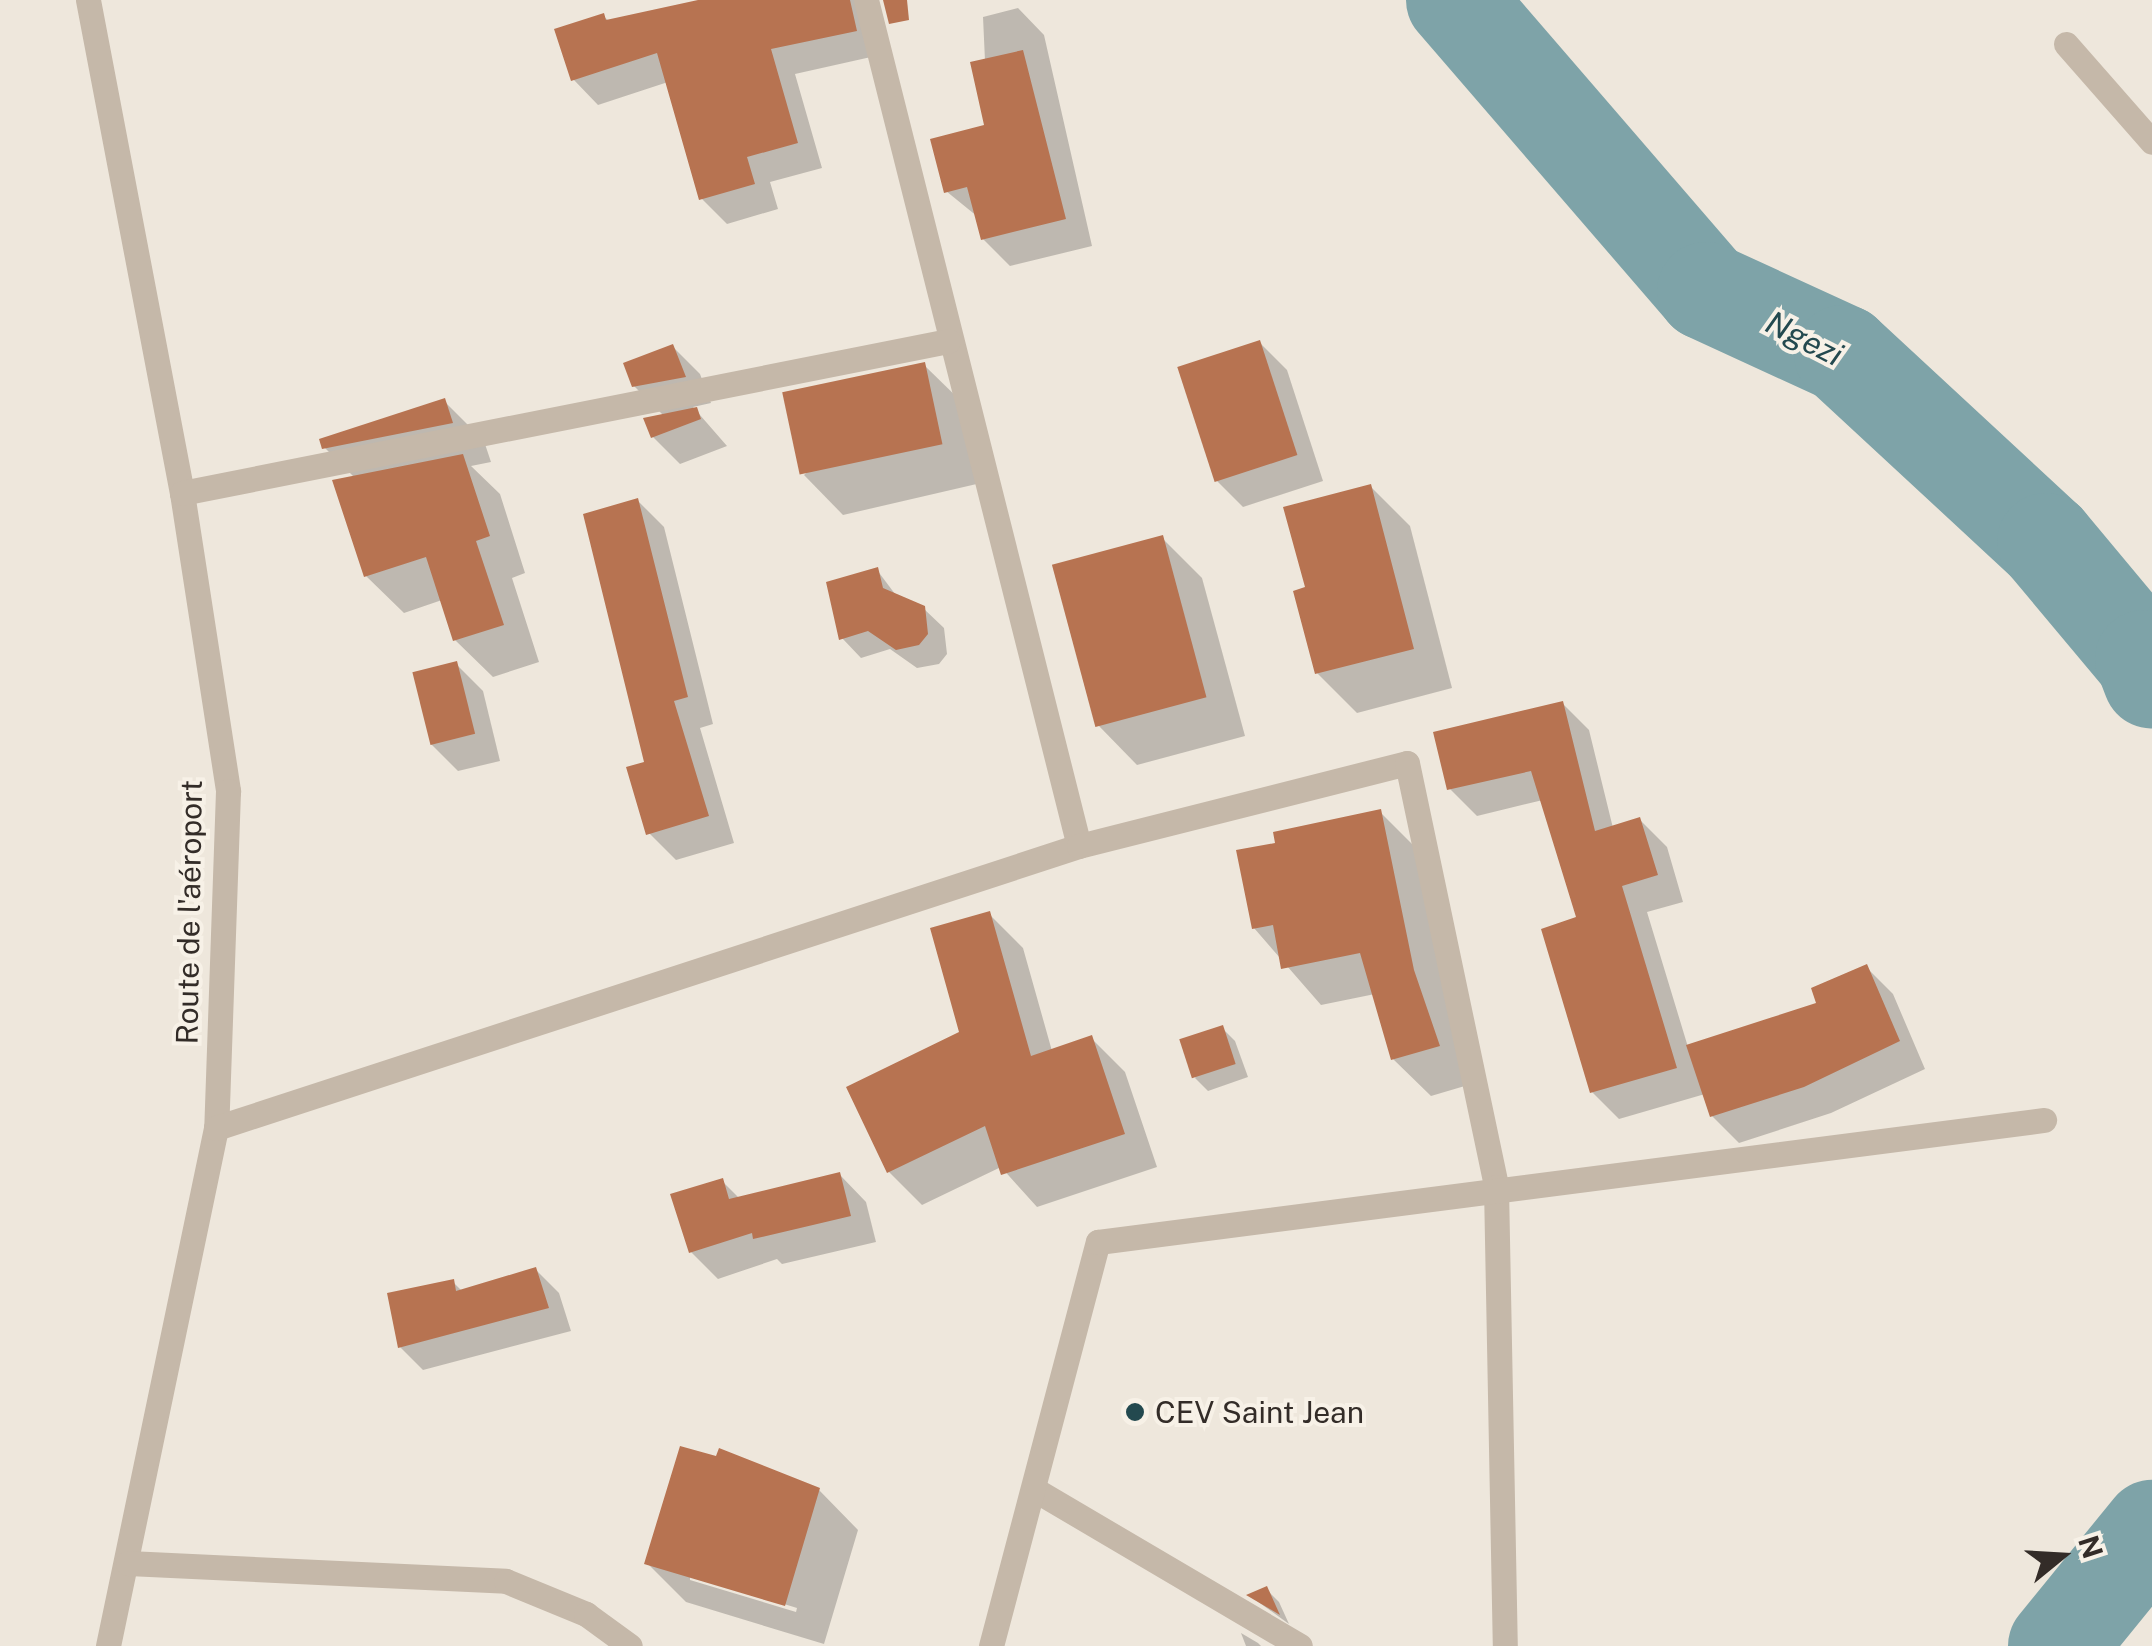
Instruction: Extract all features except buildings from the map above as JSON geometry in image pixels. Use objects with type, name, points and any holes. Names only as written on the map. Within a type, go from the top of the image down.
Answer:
[{"type":"street","name":"Route de l'aéroport","points":[[88,0],[182,494],[228,792],[216,1128],[108,1646]]},
{"type":"street","points":[[866,0],[948,340],[1079,846]]},
{"type":"street","points":[[2066,44],[2152,142]]},
{"type":"street","points":[[182,494],[948,340]]},
{"type":"street","points":[[216,1128],[1079,846],[1407,764],[1496,1187],[1505,1646]]},
{"type":"street","points":[[991,1646],[1038,1491],[1098,1242],[1496,1187],[2044,1120]]},
{"type":"street","points":[[1038,1491],[1300,1646]]},
{"type":"street","points":[[128,1563],[506,1581],[586,1614],[630,1646]]},
{"type":"waterway","name":"Ngezi","points":[[1455,0],[1706,291],[1843,354],[2046,542],[2144,659],[2152,680]]},
{"type":"waterway","name":"Ngezi","points":[[2057,1646],[2152,1529]]},
{"type":"place","name":"CEV Saint Jean","points":[[1135,1412]]}]
